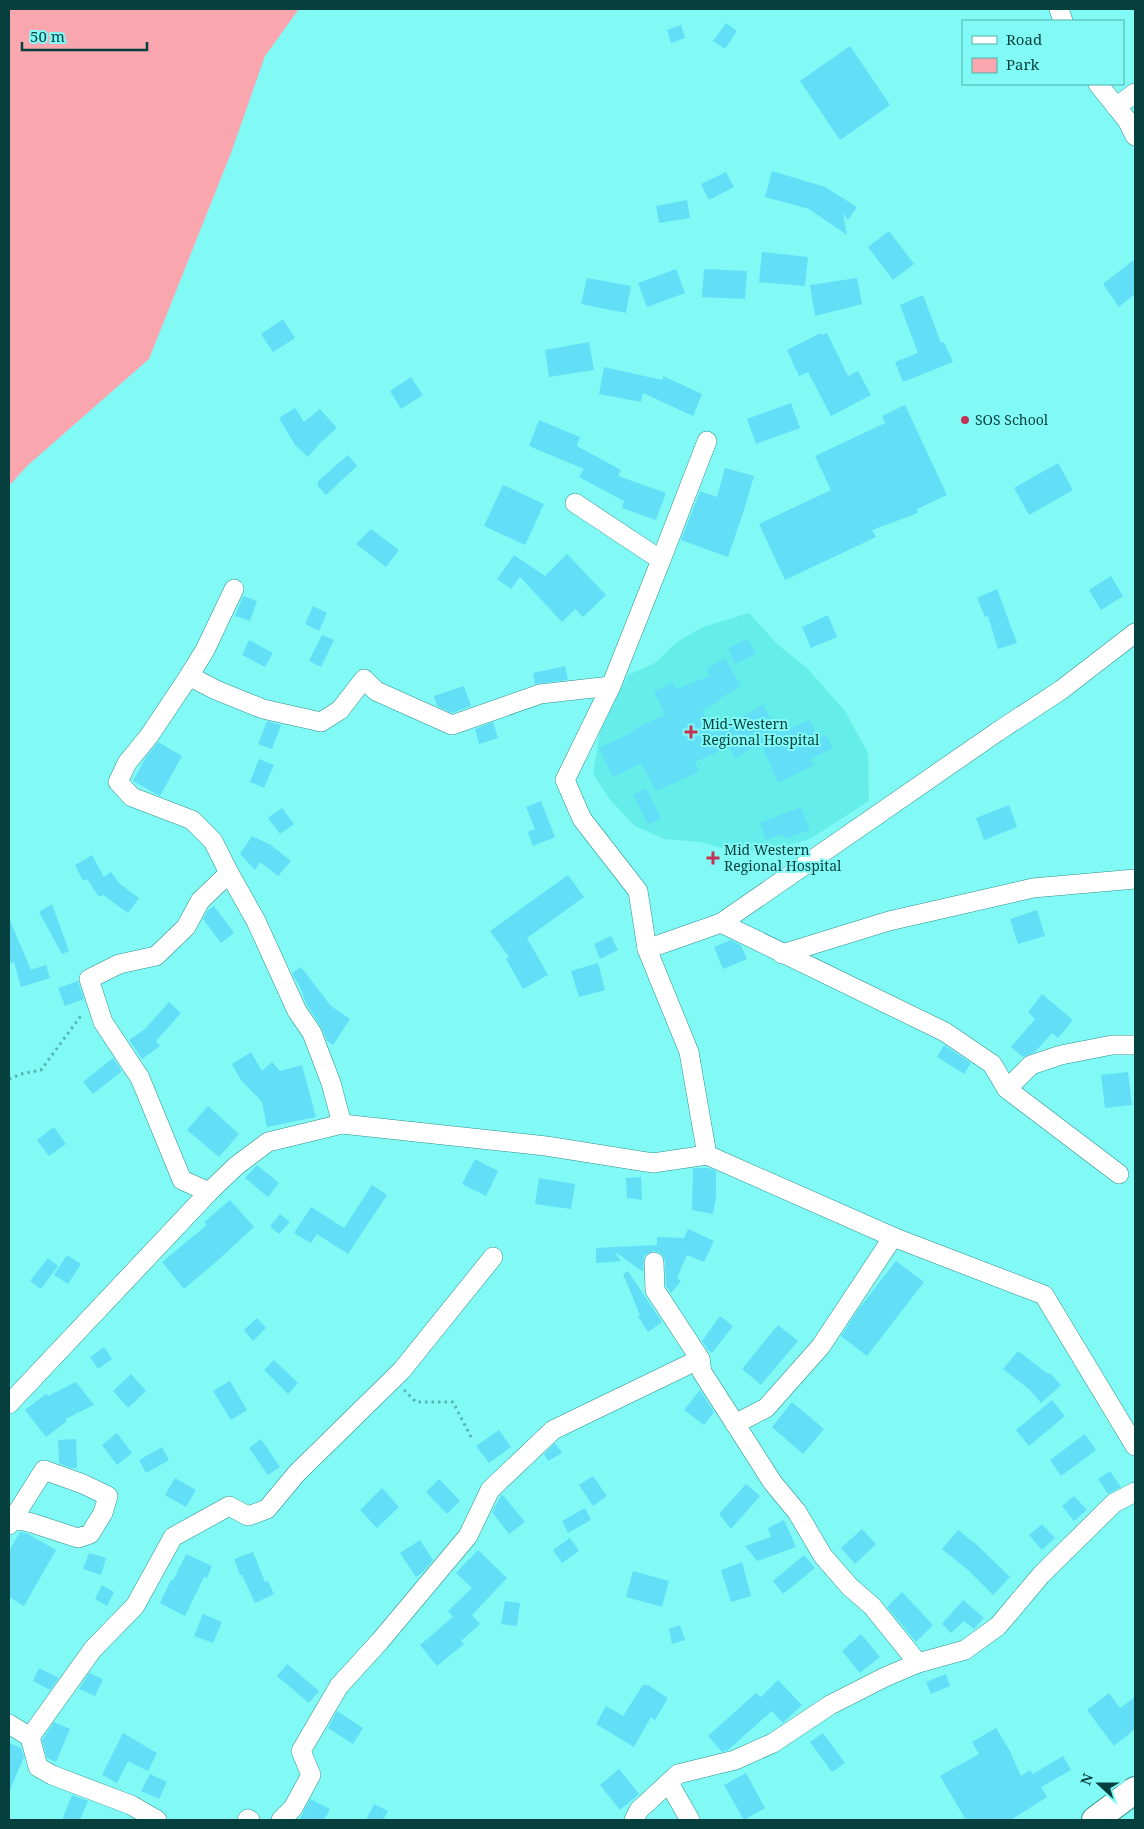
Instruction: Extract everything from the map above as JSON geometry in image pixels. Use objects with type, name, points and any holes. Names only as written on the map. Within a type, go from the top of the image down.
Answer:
[{"type":"main road","points":[[1095,1820],[1135,1790]]},
{"type":"street","points":[[1099,85],[1127,120],[1135,136]]},
{"type":"street","points":[[1116,107],[1135,93]]},
{"type":"street","points":[[707,441],[611,686],[564,780],[582,819],[638,891],[648,950],[689,1052],[707,1155]]},
{"type":"street","points":[[575,503],[661,560]]},
{"type":"street","points":[[234,589],[205,650],[149,736],[127,762],[118,782],[132,797],[192,820],[213,841],[256,921],[297,1011],[312,1033],[331,1083],[342,1124]]},
{"type":"street","points":[[648,950],[721,923],[997,732],[1061,690],[1135,633]]},
{"type":"street","points":[[189,676],[216,690],[264,709],[321,722],[340,710],[364,679],[376,690],[452,725],[540,694],[611,686]]},
{"type":"street","points":[[209,1192],[182,1180],[140,1078],[103,1022],[89,979],[119,964],[156,956],[186,927],[200,901],[229,873]]},
{"type":"street","points":[[782,954],[889,921],[1033,888],[1135,879]]},
{"type":"street","points":[[721,923],[945,1032],[992,1064],[1007,1090],[1119,1174]]},
{"type":"street","points":[[1007,1090],[1031,1065],[1061,1055],[1112,1045],[1135,1045]]},
{"type":"street","points":[[9,1404],[209,1192],[236,1166],[268,1142],[342,1124],[546,1146],[652,1163],[707,1155],[893,1237],[1044,1295],[1135,1446]]},
{"type":"street","points":[[735,1424],[766,1408],[821,1346],[893,1237]]},
{"type":"street","points":[[30,1738],[93,1649],[135,1606],[173,1537],[229,1506],[248,1516],[267,1509],[297,1473],[402,1370],[493,1257]]},
{"type":"street","points":[[654,1262],[655,1290],[700,1359],[702,1372],[773,1483],[797,1512],[823,1556],[850,1587],[872,1606],[918,1663]]},
{"type":"street","points":[[281,1820],[294,1808],[311,1774],[301,1751],[339,1686],[380,1641],[468,1536],[490,1490],[553,1430],[700,1359]]},
{"type":"street","points":[[44,1470],[83,1484],[108,1496],[103,1513],[90,1534],[78,1538],[32,1523],[11,1522],[44,1470]]},
{"type":"street","points":[[634,1820],[639,1810],[678,1774],[735,1760],[773,1744],[830,1705],[918,1663],[965,1650],[998,1626],[1041,1575],[1114,1503],[1135,1492]]},
{"type":"street","points":[[9,1724],[30,1738],[38,1767],[52,1775],[131,1805],[157,1820]]},
{"type":"street","points":[[668,1783],[690,1820]]},
{"type":"path","points":[[9,1079],[21,1074],[41,1070],[95,998]]},
{"type":"path","points":[[393,1379],[416,1402],[453,1402],[472,1439]]},
{"type":"shaded area","name":"Mid-Western Regional Hospital","points":[[749,613],[778,645],[806,667],[845,711],[868,753],[869,801],[810,839],[766,851],[733,851],[700,842],[664,839],[635,826],[611,801],[593,774],[600,732],[628,675],[655,663],[677,642],[703,627]],"holes":[[[826,735],[832,748],[816,757],[809,744]],[[776,817],[809,830],[785,839]]]},
{"type":"green space","points":[[9,9],[299,9],[265,56],[231,153],[149,359],[27,466],[9,486]]},
{"type":"building","points":[[726,23],[737,31],[725,49],[713,41]]},
{"type":"building","points":[[681,25],[685,38],[671,43],[667,30]]},
{"type":"building","points":[[850,46],[890,105],[840,140],[800,81]]},
{"type":"building","points":[[772,171],[825,187],[857,207],[848,220],[843,213],[847,235],[809,209],[765,197]]},
{"type":"building","points":[[726,172],[734,187],[709,200],[701,184]]},
{"type":"building","points":[[687,200],[690,218],[659,223],[656,206]]},
{"type":"building","points":[[889,231],[914,264],[893,280],[868,247]]},
{"type":"building","points":[[762,252],[808,257],[805,286],[759,282]]},
{"type":"building","points":[[1135,259],[1135,294],[1119,307],[1103,284]]},
{"type":"building","points":[[676,269],[685,293],[647,307],[638,283]]},
{"type":"building","points":[[704,269],[747,271],[745,299],[702,297]]},
{"type":"building","points":[[587,278],[631,286],[626,313],[581,304]]},
{"type":"building","points":[[857,278],[862,304],[815,316],[810,285]]},
{"type":"building","points":[[923,295],[941,343],[944,342],[953,362],[903,382],[895,362],[918,353],[900,305]]},
{"type":"building","points":[[283,319],[295,338],[273,352],[261,334]]},
{"type":"building","points":[[821,333],[822,335],[827,333],[848,376],[858,371],[871,395],[831,416],[808,372],[799,376],[787,350]]},
{"type":"building","points":[[589,342],[594,370],[549,377],[545,350]]},
{"type":"building","points":[[604,367],[662,380],[663,376],[702,394],[693,416],[643,393],[641,402],[599,394]]},
{"type":"building","points":[[411,377],[423,395],[401,409],[390,391]]},
{"type":"building","points":[[791,403],[800,428],[756,444],[747,419]]},
{"type":"building","points":[[905,405],[947,495],[917,509],[918,513],[872,530],[876,537],[785,580],[759,524],[831,490],[815,456],[885,423],[882,416]]},
{"type":"building","points":[[295,408],[304,422],[320,409],[337,428],[308,457],[295,445],[279,418]]},
{"type":"building","points":[[539,420],[580,437],[577,446],[621,470],[618,476],[666,493],[656,520],[622,508],[624,501],[579,477],[584,469],[529,446]]},
{"type":"building","points":[[348,455],[357,466],[326,495],[318,486],[318,481]]},
{"type":"building","points":[[1058,463],[1073,490],[1029,515],[1014,488]]},
{"type":"building","points":[[725,468],[754,476],[728,557],[681,540],[700,491],[717,497]]},
{"type":"building","points":[[503,485],[544,504],[525,545],[484,526]]},
{"type":"building","points":[[371,529],[399,550],[386,567],[356,544]]},
{"type":"building","points":[[567,554],[606,595],[583,617],[575,609],[562,622],[520,577],[511,589],[497,579],[514,555],[545,576]]},
{"type":"building","points":[[1111,576],[1123,596],[1101,610],[1089,590]]},
{"type":"building","points":[[997,589],[1017,643],[998,649],[988,616],[985,617],[977,598]]},
{"type":"building","points":[[243,596],[257,601],[250,621],[235,616]]},
{"type":"building","points":[[313,606],[327,613],[319,631],[305,624]]},
{"type":"building","points":[[828,615],[837,637],[811,648],[802,627]]},
{"type":"building","points":[[322,635],[334,640],[321,667],[309,661]]},
{"type":"building","points":[[748,639],[756,654],[735,664],[728,648]]},
{"type":"building","points":[[249,640],[273,653],[265,667],[242,655]]},
{"type":"building","points":[[725,658],[741,686],[719,699],[720,701],[702,710],[712,734],[763,705],[779,733],[810,720],[818,739],[826,735],[833,748],[811,759],[814,765],[778,783],[761,743],[735,758],[729,747],[695,762],[699,772],[656,791],[641,763],[613,777],[599,748],[665,715],[654,691],[673,683],[676,689],[710,676],[706,669]]},
{"type":"building","points":[[565,666],[568,680],[535,684],[533,673]]},
{"type":"building","points":[[464,686],[471,706],[452,713],[437,706],[434,696]]},
{"type":"building","points":[[267,721],[281,725],[272,749],[258,744]]},
{"type":"building","points":[[493,722],[498,738],[479,744],[475,729]]},
{"type":"building","points":[[158,742],[182,756],[160,796],[133,781],[146,757]]},
{"type":"building","points":[[259,759],[274,765],[264,788],[250,782]]},
{"type":"building","points":[[646,788],[661,818],[648,825],[633,795]]},
{"type":"building","points":[[541,801],[555,837],[533,846],[528,832],[535,829],[526,807]]},
{"type":"building","points":[[1009,805],[1017,827],[984,840],[976,818]]},
{"type":"building","points":[[801,807],[810,830],[785,839],[783,834],[766,840],[760,823]]},
{"type":"building","points":[[282,808],[294,824],[280,834],[268,818]]},
{"type":"building","points":[[252,836],[271,845],[291,861],[278,876],[260,862],[255,870],[240,854]]},
{"type":"building","points":[[92,855],[104,877],[111,872],[120,884],[139,898],[128,913],[103,895],[99,897],[87,879],[83,881],[75,865]]},
{"type":"building","points":[[568,875],[584,897],[527,938],[548,975],[523,989],[506,959],[509,957],[490,931]]},
{"type":"building","points":[[52,904],[69,951],[62,954],[39,912]]},
{"type":"building","points":[[214,906],[234,933],[221,943],[203,919],[207,911]]},
{"type":"building","points":[[1037,910],[1045,936],[1018,944],[1010,919]]},
{"type":"building","points":[[9,918],[31,970],[46,965],[50,978],[21,987],[14,962],[9,964]]},
{"type":"building","points":[[611,936],[618,950],[600,959],[594,944]]},
{"type":"building","points":[[731,940],[741,945],[747,959],[723,969],[714,947]]},
{"type":"building","points":[[598,963],[605,990],[579,997],[571,971]]},
{"type":"building","points":[[301,967],[331,1006],[350,1019],[333,1045],[327,1041],[292,973]]},
{"type":"building","points":[[78,981],[84,999],[65,1006],[58,988]]},
{"type":"building","points":[[1042,994],[1073,1020],[1058,1038],[1052,1033],[1035,1052],[1023,1057],[1011,1047],[1035,1019],[1028,1012]]},
{"type":"building","points":[[169,1002],[181,1013],[156,1041],[160,1046],[142,1059],[129,1040],[145,1029]]},
{"type":"building","points":[[944,1045],[971,1063],[964,1074],[937,1057]]},
{"type":"building","points":[[251,1052],[262,1071],[272,1062],[280,1071],[302,1065],[316,1117],[267,1127],[262,1102],[241,1080],[232,1064]]},
{"type":"building","points":[[113,1058],[122,1071],[93,1094],[83,1082]]},
{"type":"building","points":[[1128,1072],[1132,1105],[1105,1108],[1101,1075]]},
{"type":"building","points":[[208,1106],[239,1134],[219,1157],[187,1130]]},
{"type":"building","points":[[54,1127],[66,1144],[49,1156],[37,1140]]},
{"type":"building","points":[[475,1159],[498,1171],[486,1196],[462,1184]]},
{"type":"building","points":[[257,1165],[279,1183],[268,1197],[245,1178]]},
{"type":"building","points":[[693,1168],[709,1168],[716,1171],[716,1197],[713,1214],[692,1210]]},
{"type":"building","points":[[641,1177],[642,1200],[627,1198],[626,1178]]},
{"type":"building","points":[[539,1178],[575,1184],[571,1209],[535,1204]]},
{"type":"building","points":[[372,1185],[387,1195],[348,1254],[317,1234],[311,1243],[294,1233],[311,1207],[344,1228]]},
{"type":"building","points":[[230,1200],[254,1227],[184,1289],[162,1262],[207,1225],[204,1222]]},
{"type":"building","points":[[280,1214],[290,1222],[279,1234],[270,1226]]},
{"type":"building","points":[[688,1229],[714,1241],[704,1262],[687,1255],[677,1278],[681,1281],[671,1293],[666,1286],[665,1261],[659,1252],[653,1251],[644,1256],[643,1272],[614,1251],[621,1261],[596,1263],[596,1248],[657,1245],[657,1237],[684,1238]]},
{"type":"building","points":[[67,1255],[81,1264],[68,1284],[54,1275]]},
{"type":"building","points":[[48,1258],[58,1266],[41,1289],[30,1281]]},
{"type":"building","points":[[896,1261],[924,1282],[867,1356],[841,1336],[857,1311]]},
{"type":"building","points":[[628,1271],[662,1322],[648,1332],[638,1316],[640,1315],[623,1274]]},
{"type":"building","points":[[720,1316],[733,1326],[712,1353],[702,1341]]},
{"type":"building","points":[[257,1318],[266,1328],[253,1341],[244,1330]]},
{"type":"building","points":[[778,1325],[798,1341],[761,1385],[742,1369]]},
{"type":"building","points":[[104,1347],[112,1359],[98,1369],[90,1357]]},
{"type":"building","points":[[1018,1351],[1048,1374],[1050,1373],[1061,1385],[1041,1403],[1030,1390],[1003,1369]]},
{"type":"building","points":[[274,1360],[298,1383],[288,1394],[264,1370]]},
{"type":"building","points":[[131,1374],[146,1391],[128,1408],[113,1391]]},
{"type":"building","points":[[230,1381],[247,1410],[231,1420],[213,1391]]},
{"type":"building","points":[[76,1382],[94,1405],[77,1413],[76,1411],[76,1414],[65,1419],[67,1421],[46,1437],[25,1410],[46,1394],[48,1396]]},
{"type":"building","points":[[700,1390],[714,1412],[704,1425],[684,1410]]},
{"type":"building","points":[[1052,1400],[1065,1416],[1029,1446],[1016,1430]]},
{"type":"building","points":[[792,1402],[824,1429],[803,1454],[772,1427]]},
{"type":"building","points":[[499,1430],[511,1447],[489,1463],[476,1446]]},
{"type":"building","points":[[117,1433],[132,1453],[117,1465],[102,1445]]},
{"type":"building","points":[[1085,1434],[1096,1450],[1061,1476],[1050,1460]]},
{"type":"building","points":[[76,1439],[77,1468],[71,1468],[59,1463],[58,1440]]},
{"type":"building","points":[[261,1439],[280,1467],[268,1475],[249,1448]]},
{"type":"building","points":[[555,1443],[562,1453],[548,1461],[544,1454]]},
{"type":"building","points":[[162,1447],[169,1460],[146,1473],[139,1460]]},
{"type":"building","points":[[1110,1471],[1121,1487],[1108,1494],[1098,1479]]},
{"type":"building","points":[[593,1476],[607,1496],[593,1506],[579,1485]]},
{"type":"building","points":[[175,1478],[196,1490],[186,1507],[165,1495]]},
{"type":"building","points":[[439,1479],[460,1501],[447,1514],[426,1492]]},
{"type":"building","points":[[746,1484],[760,1496],[731,1529],[719,1514]]},
{"type":"building","points":[[382,1488],[399,1507],[377,1528],[360,1510]]},
{"type":"building","points":[[502,1494],[525,1522],[509,1534],[492,1512]]},
{"type":"building","points":[[1074,1496],[1087,1510],[1074,1521],[1062,1506]]},
{"type":"building","points":[[585,1508],[591,1520],[568,1533],[562,1521]]},
{"type":"building","points":[[784,1520],[796,1547],[757,1561],[745,1546],[771,1537],[768,1528]]},
{"type":"building","points":[[1042,1524],[1055,1538],[1042,1550],[1029,1535]]},
{"type":"building","points":[[862,1529],[876,1544],[855,1564],[841,1548]]},
{"type":"building","points":[[958,1530],[977,1545],[1010,1577],[993,1595],[969,1571],[942,1549]]},
{"type":"building","points":[[20,1532],[28,1534],[56,1550],[24,1606],[9,1597],[9,1551]]},
{"type":"building","points":[[570,1538],[579,1551],[562,1563],[553,1550]]},
{"type":"building","points":[[420,1540],[433,1560],[416,1577],[400,1553]]},
{"type":"building","points":[[478,1550],[507,1578],[472,1615],[480,1624],[461,1641],[464,1644],[437,1666],[420,1645],[453,1617],[448,1611],[472,1588],[456,1573]]},
{"type":"building","points":[[253,1552],[265,1582],[268,1581],[274,1594],[255,1603],[234,1559]]},
{"type":"building","points":[[89,1553],[106,1558],[101,1575],[83,1569]]},
{"type":"building","points":[[186,1554],[212,1566],[207,1578],[204,1577],[185,1616],[160,1603]]},
{"type":"building","points":[[804,1555],[815,1568],[783,1594],[773,1581]]},
{"type":"building","points":[[742,1562],[751,1596],[731,1602],[721,1570]]},
{"type":"building","points":[[633,1571],[669,1581],[662,1607],[626,1597]]},
{"type":"building","points":[[102,1585],[114,1592],[107,1606],[95,1599]]},
{"type":"building","points":[[902,1592],[933,1625],[916,1642],[887,1607]]},
{"type":"building","points":[[963,1600],[984,1618],[974,1629],[964,1621],[951,1633],[942,1624]]},
{"type":"building","points":[[505,1601],[520,1603],[517,1626],[501,1624]]},
{"type":"building","points":[[203,1614],[222,1622],[213,1643],[194,1636]]},
{"type":"building","points":[[680,1625],[685,1640],[672,1644],[669,1629]]},
{"type":"building","points":[[861,1634],[880,1657],[860,1673],[842,1651]]},
{"type":"building","points":[[287,1664],[319,1691],[309,1703],[277,1676]]},
{"type":"building","points":[[39,1668],[59,1678],[50,1690],[33,1681]]},
{"type":"building","points":[[89,1673],[103,1679],[95,1696],[79,1689]]},
{"type":"building","points":[[946,1674],[950,1686],[931,1694],[926,1682]]},
{"type":"building","points":[[778,1680],[802,1705],[783,1723],[772,1711],[728,1750],[722,1752],[708,1736],[756,1693],[761,1697]]},
{"type":"building","points":[[643,1685],[648,1685],[668,1698],[655,1720],[651,1717],[634,1747],[596,1724],[606,1706],[623,1716]]},
{"type":"building","points":[[1109,1693],[1120,1708],[1135,1697],[1135,1729],[1114,1746],[1087,1710]]},
{"type":"building","points":[[337,1711],[363,1728],[353,1744],[328,1728]]},
{"type":"building","points":[[54,1722],[70,1729],[56,1762],[47,1758],[42,1740]]},
{"type":"building","points":[[996,1728],[1010,1751],[1021,1776],[1030,1770],[1033,1774],[1063,1756],[1071,1770],[1041,1787],[1047,1797],[1011,1820],[966,1820],[940,1776],[979,1754],[972,1742]]},
{"type":"building","points":[[123,1733],[157,1753],[148,1771],[128,1761],[117,1783],[102,1775]]},
{"type":"building","points":[[823,1733],[845,1763],[832,1772],[810,1742]]},
{"type":"building","points":[[9,1743],[21,1748],[24,1757],[9,1792]]},
{"type":"building","points":[[619,1769],[639,1794],[620,1810],[600,1785]]},
{"type":"building","points":[[746,1773],[765,1808],[744,1820],[724,1785]]},
{"type":"building","points":[[150,1774],[167,1782],[159,1799],[141,1791]]},
{"type":"building","points":[[72,1795],[88,1801],[80,1820],[62,1820]]},
{"type":"building","points":[[310,1799],[330,1809],[324,1820],[299,1820]]},
{"type":"building","points":[[374,1804],[388,1811],[383,1820],[366,1820]]},
{"type":"place","name":"SOS School","points":[[965,420]]},
{"type":"place","name":"Mid-Western Regional Hospital","points":[[691,732]]},
{"type":"place","name":"Mid Western Regional Hospital","points":[[713,858]]}]
